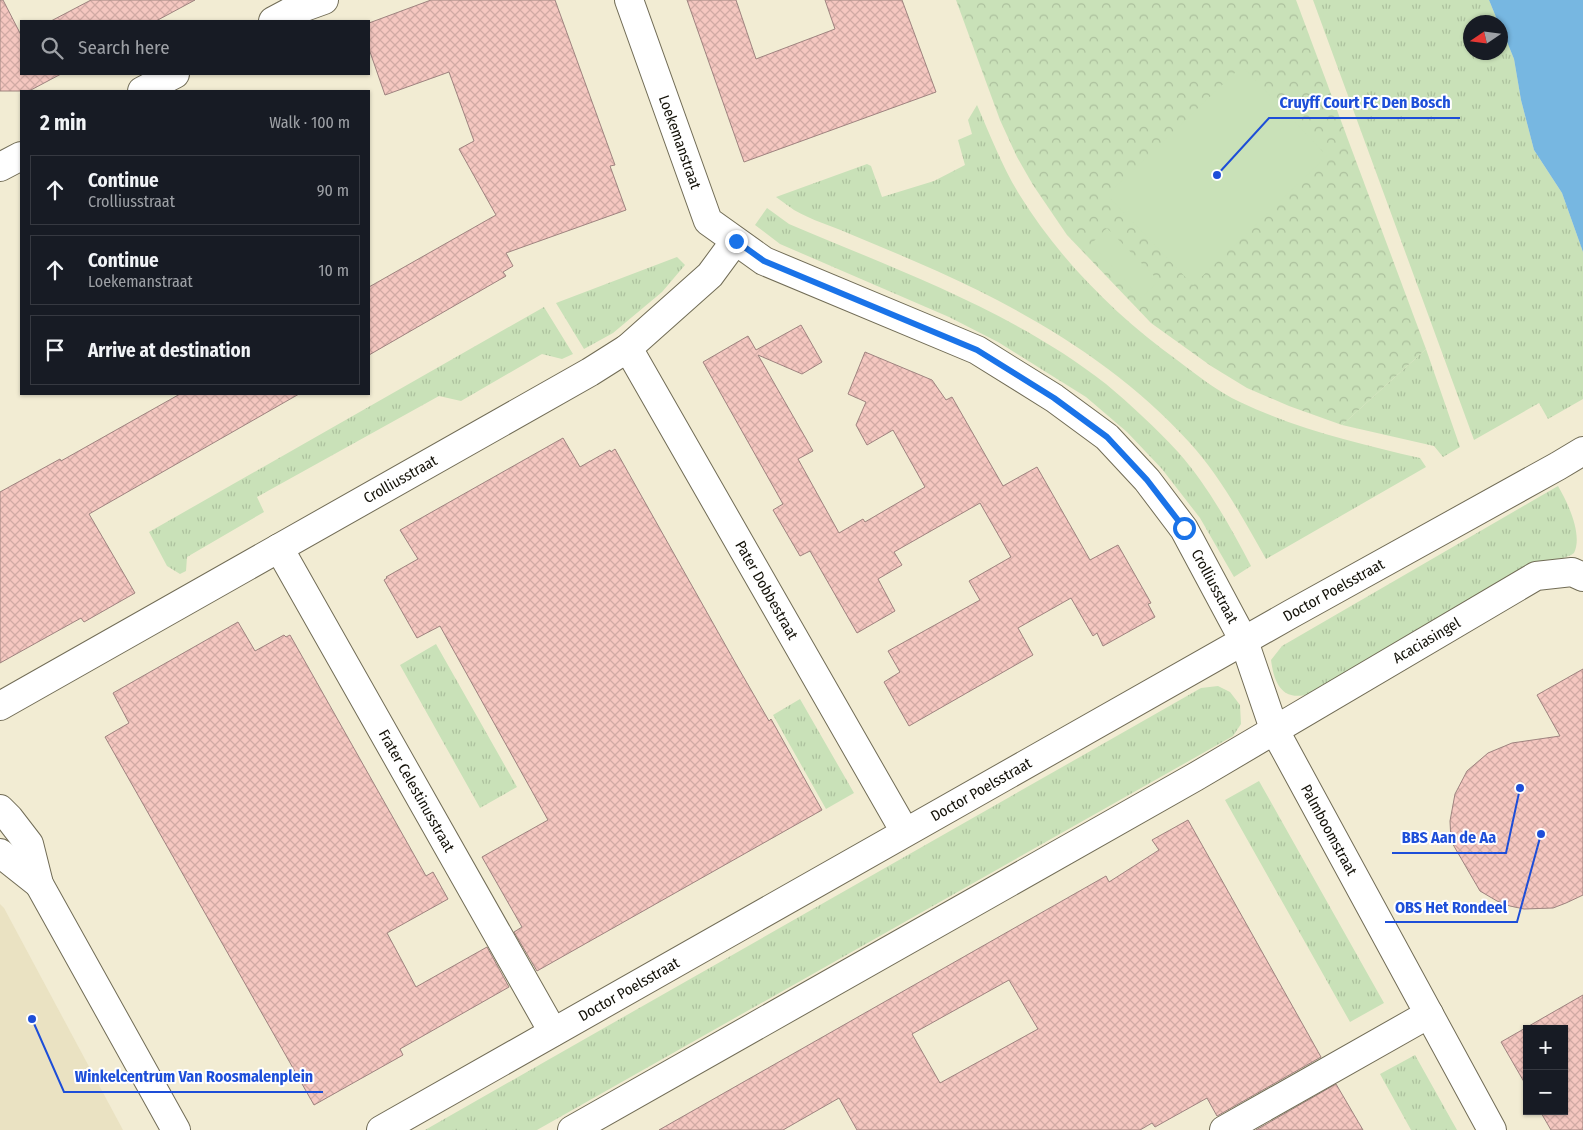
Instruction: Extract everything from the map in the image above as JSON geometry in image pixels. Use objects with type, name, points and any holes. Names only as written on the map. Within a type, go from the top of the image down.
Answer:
[{"type":"street","points":[[275,20],[324,0]]},
{"type":"street","name":"Loekemanstraat","points":[[629,0],[708,221],[764,261]]},
{"type":"street","points":[[144,90],[173,75]]},
{"type":"street","points":[[0,167],[20,157]]},
{"type":"street","name":"Crolliusstraat","points":[[0,706],[590,372],[628,348],[710,275],[736,241]]},
{"type":"street","name":"Crolliusstraat","points":[[764,261],[977,350],[1054,398],[1107,437],[1147,480],[1184,528],[1244,641]]},
{"type":"street","name":"Pater Dobbestraat","points":[[628,348],[905,832]]},
{"type":"street","name":"Doctor Poelsstraat","points":[[381,1130],[905,832],[1583,451]]},
{"type":"street","name":"Frater Celestinusstraat","points":[[279,548],[553,1032]]},
{"type":"street","name":"Acaciasingel","points":[[1274,729],[1536,576],[1572,572],[1583,577]]},
{"type":"street","name":"Palmboomstraat","points":[[1244,641],[1274,729],[1492,1130]]},
{"type":"street","points":[[572,1130],[1186,782],[1274,729]]},
{"type":"street","points":[[0,809],[10,818],[29,844],[39,884],[176,1130]]},
{"type":"street","points":[[0,853],[39,884]]},
{"type":"street","points":[[1224,1130],[1429,1014]]},
{"type":"shaded area","points":[[0,904],[4,908],[123,1130],[0,1130]]},
{"type":"green space","points":[[956,0],[1296,0],[1426,349],[1342,425],[1289,406],[1247,388],[1211,366],[1151,323],[1067,235],[1033,185],[1017,157],[1000,120]]},
{"type":"green space","points":[[1313,0],[1489,0],[1495,15],[1463,15],[1463,60],[1508,60],[1508,44],[1514,59],[1521,100],[1534,150],[1562,193],[1583,252],[1583,399],[1548,419],[1539,403],[1474,440]]},
{"type":"green space","points":[[1242,66],[1327,156],[1193,285],[1107,195]]},
{"type":"green space","points":[[977,105],[996,150],[1019,194],[1052,241],[1090,285],[1154,343],[1208,383],[1240,402],[1306,428],[1420,458],[1426,467],[1266,559],[1230,498],[1200,455],[1134,389],[1103,366],[1039,324],[972,287],[807,217],[776,197],[867,164],[871,166],[882,197],[934,181],[965,165],[958,140],[972,134],[968,120]]},
{"type":"green space","points":[[767,208],[789,224],[912,275],[994,314],[1071,358],[1134,408],[1178,452],[1218,507],[1251,566],[1234,577],[1200,518],[1162,469],[1127,432],[1086,397],[998,342],[949,317],[780,244],[755,225]]},
{"type":"green space","points":[[1107,228],[1159,281],[1141,298],[1091,244]]},
{"type":"green space","points":[[677,257],[685,265],[662,292],[613,333],[584,349],[556,303]]},
{"type":"green space","points":[[544,307],[573,354],[562,359],[542,354],[461,401],[439,396],[257,497],[264,512],[187,557],[186,571],[180,574],[167,566],[149,532]]},
{"type":"green space","points":[[1426,349],[1460,447],[1443,457],[1434,446],[1342,425]]},
{"type":"green space","points":[[1558,486],[1570,510],[1576,528],[1577,537],[1574,553],[1565,557],[1548,560],[1309,694],[1292,695],[1281,689],[1274,676],[1271,660],[1282,646]]},
{"type":"green space","points":[[436,644],[517,787],[480,808],[400,665]]},
{"type":"green space","points":[[1218,686],[1230,692],[1240,705],[1241,724],[1233,736],[537,1130],[425,1130],[1201,688]]},
{"type":"green space","points":[[800,699],[854,793],[826,809],[773,715]]},
{"type":"green space","points":[[1259,781],[1384,1003],[1350,1022],[1225,800]]},
{"type":"green space","points":[[1415,1055],[1457,1130],[1411,1130],[1380,1074]]},
{"type":"water","points":[[1489,0],[1583,0],[1583,252],[1562,193],[1534,150],[1521,100],[1514,59],[1508,44],[1508,15],[1495,15]]},
{"type":"building","points":[[0,0],[3,0],[20,33],[20,75],[59,75],[31,90],[0,91]]},
{"type":"building","points":[[91,0],[195,0],[158,20],[53,20]]},
{"type":"building","points":[[431,0],[555,0],[615,165],[610,166],[626,210],[506,253],[513,266],[503,272],[506,276],[370,354],[370,286],[496,215],[459,149],[474,141],[449,72],[385,95],[370,52],[370,23]]},
{"type":"building","points":[[687,0],[736,0],[756,59],[835,29],[825,0],[902,0],[936,92],[744,162]]},
{"type":"building","points":[[801,325],[822,362],[802,374],[758,355],[813,451],[798,459],[839,533],[863,519],[865,522],[925,487],[893,430],[867,445],[856,425],[866,402],[848,394],[865,352],[932,380],[946,400],[952,397],[1003,486],[1037,467],[1090,560],[1118,545],[1151,603],[1148,604],[1155,617],[1103,646],[1097,633],[1093,636],[1071,598],[1018,628],[1033,655],[909,726],[884,682],[900,672],[888,651],[980,600],[969,581],[1011,557],[980,503],[894,552],[902,565],[878,579],[895,611],[857,633],[810,551],[800,556],[773,510],[783,504],[703,362],[748,336],[756,350]]},
{"type":"building","points":[[178,395],[297,395],[89,514],[135,593],[84,622],[81,618],[0,663],[0,492],[60,459],[61,461]]},
{"type":"building","points":[[563,438],[580,467],[615,449],[736,664],[769,721],[771,719],[822,810],[537,971],[514,932],[522,927],[482,857],[548,820],[440,626],[417,638],[384,580],[386,577],[418,559],[400,530]]},
{"type":"building","points":[[238,622],[255,651],[284,635],[286,637],[290,635],[426,876],[433,872],[448,899],[387,933],[416,987],[487,947],[509,987],[400,1049],[403,1055],[314,1105],[105,737],[129,723],[113,693]]},
{"type":"building","points":[[1583,669],[1583,895],[1553,908],[1524,909],[1510,906],[1480,891],[1451,841],[1450,821],[1455,794],[1467,771],[1488,753],[1512,743],[1560,736],[1537,695]]},
{"type":"building","points":[[1188,820],[1321,1057],[1217,1116],[1207,1098],[1155,1127],[1152,1123],[1140,1130],[857,1130],[839,1098],[783,1130],[659,1130],[1106,876],[1109,882],[1159,850],[1152,840]],"holes":[[[1009,980],[1038,1029],[940,1083],[912,1034]]]},
{"type":"building","points":[[1583,995],[1583,1130],[1551,1130],[1542,1115],[1568,1115],[1568,1025],[1531,1025]]},
{"type":"building","points":[[1523,1029],[1523,1080],[1501,1042]]},
{"type":"building","points":[[1336,1084],[1363,1130],[1256,1130]]},
{"type":"place","name":"Cruyff Court FC Den Bosch","points":[[1217,175]]},
{"type":"place","name":"BBS Aan de Aa","points":[[1520,788]]},
{"type":"place","name":"OBS Het Rondeel","points":[[1541,834]]},
{"type":"place","name":"Winkelcentrum Van Roosmalenplein","points":[[32,1019]]},
{"type":"route","points":[[736,241],[764,261],[977,350],[1054,398],[1107,437],[1147,480],[1184,528]]}]
